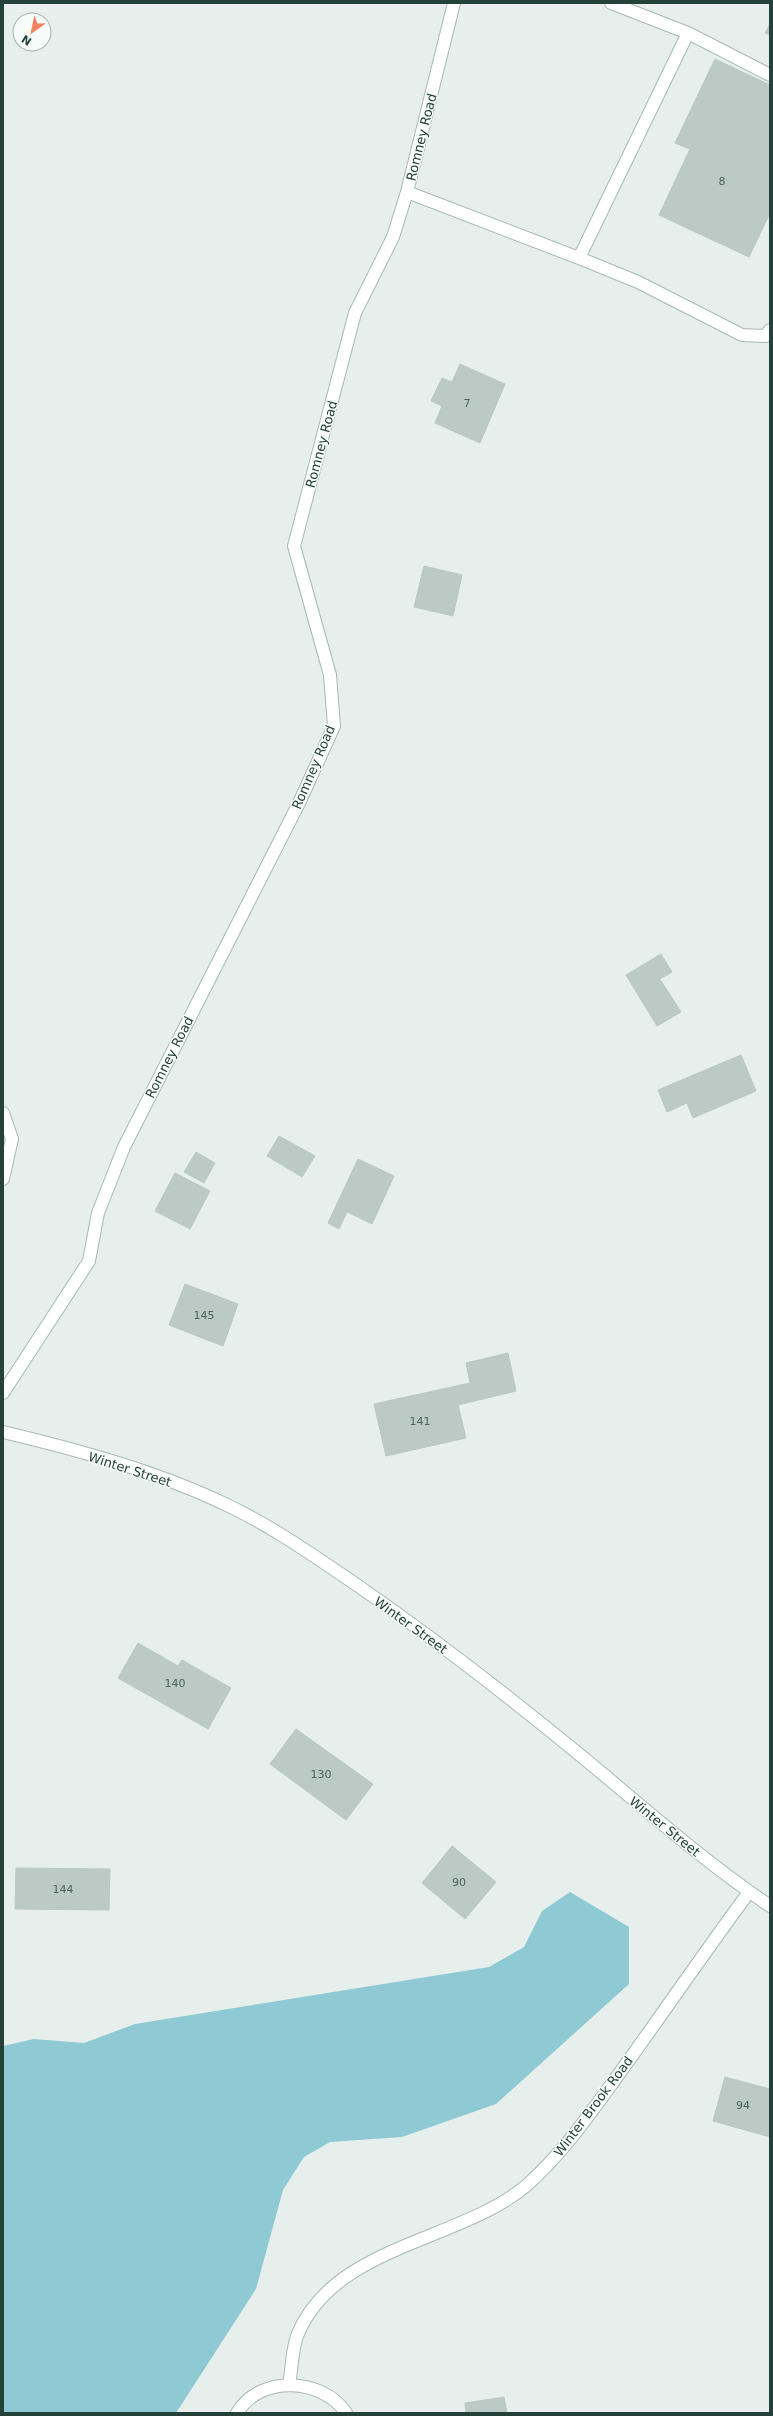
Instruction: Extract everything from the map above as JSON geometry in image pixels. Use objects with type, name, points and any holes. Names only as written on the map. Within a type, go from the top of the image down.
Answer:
[{"type":"street","name":"Romney Road","points":[[3,1393],[89,1261],[98,1213],[124,1147],[300,801],[334,726],[330,675],[294,546],[355,313],[394,237],[407,192],[454,3]]},
{"type":"street","points":[[611,3],[688,33],[770,75]]},
{"type":"street","points":[[579,258],[688,33]]},
{"type":"street","points":[[407,192],[638,282],[742,335],[767,333]]},
{"type":"street","points":[[3,1113],[12,1139],[3,1179]]},
{"type":"street","name":"Winter Street","points":[[3,1432],[98,1458],[187,1488],[229,1506],[269,1527],[401,1616],[472,1669],[749,1892],[770,1906]]},
{"type":"street","name":"Winter Brook Road","points":[[289,2384],[297,2337],[310,2313],[330,2288],[357,2270],[490,2209],[526,2186],[567,2145],[749,1892]]},
{"type":"street","points":[[237,2413],[252,2397],[270,2388],[289,2384],[308,2387],[326,2394],[342,2406],[346,2413]]},
{"type":"water","points":[[570,1892],[629,1927],[629,1984],[496,2104],[402,2137],[330,2142],[304,2157],[283,2190],[256,2289],[176,2413],[3,2413],[3,2046],[34,2039],[84,2043],[135,2024],[489,1967],[524,1947],[542,1911]]},
{"type":"building","points":[[770,24],[770,35],[765,33]]},
{"type":"building","points":[[715,59],[770,85],[770,213],[749,257],[659,215],[690,149],[675,143]]},
{"type":"building","points":[[460,364],[505,384],[480,443],[435,423],[442,406],[431,401],[442,378],[452,382]]},
{"type":"building","points":[[424,566],[462,575],[453,616],[414,607]]},
{"type":"building","points":[[661,954],[672,972],[660,979],[681,1012],[657,1026],[626,975]]},
{"type":"building","points":[[741,1055],[756,1091],[693,1118],[687,1103],[667,1112],[658,1090]]},
{"type":"building","points":[[279,1136],[315,1156],[302,1177],[267,1156]]},
{"type":"building","points":[[196,1152],[215,1163],[204,1183],[184,1172]]},
{"type":"building","points":[[358,1159],[394,1176],[372,1224],[347,1212],[339,1229],[328,1223]]},
{"type":"building","points":[[175,1173],[210,1191],[190,1229],[155,1211]]},
{"type":"building","points":[[185,1284],[238,1304],[223,1346],[169,1325]]},
{"type":"building","points":[[508,1353],[516,1391],[458,1405],[466,1438],[386,1456],[374,1404],[470,1383],[466,1363]]},
{"type":"building","points":[[138,1643],[178,1666],[182,1660],[231,1688],[208,1729],[118,1678]]},
{"type":"building","points":[[296,1729],[373,1784],[346,1820],[270,1764]]},
{"type":"building","points":[[452,1846],[496,1882],[465,1919],[422,1883]]},
{"type":"building","points":[[16,1868],[110,1869],[109,1910],[15,1909]]},
{"type":"building","points":[[725,2077],[770,2089],[770,2137],[713,2121]]},
{"type":"building","points":[[504,2397],[507,2413],[466,2413],[465,2403]]}]
